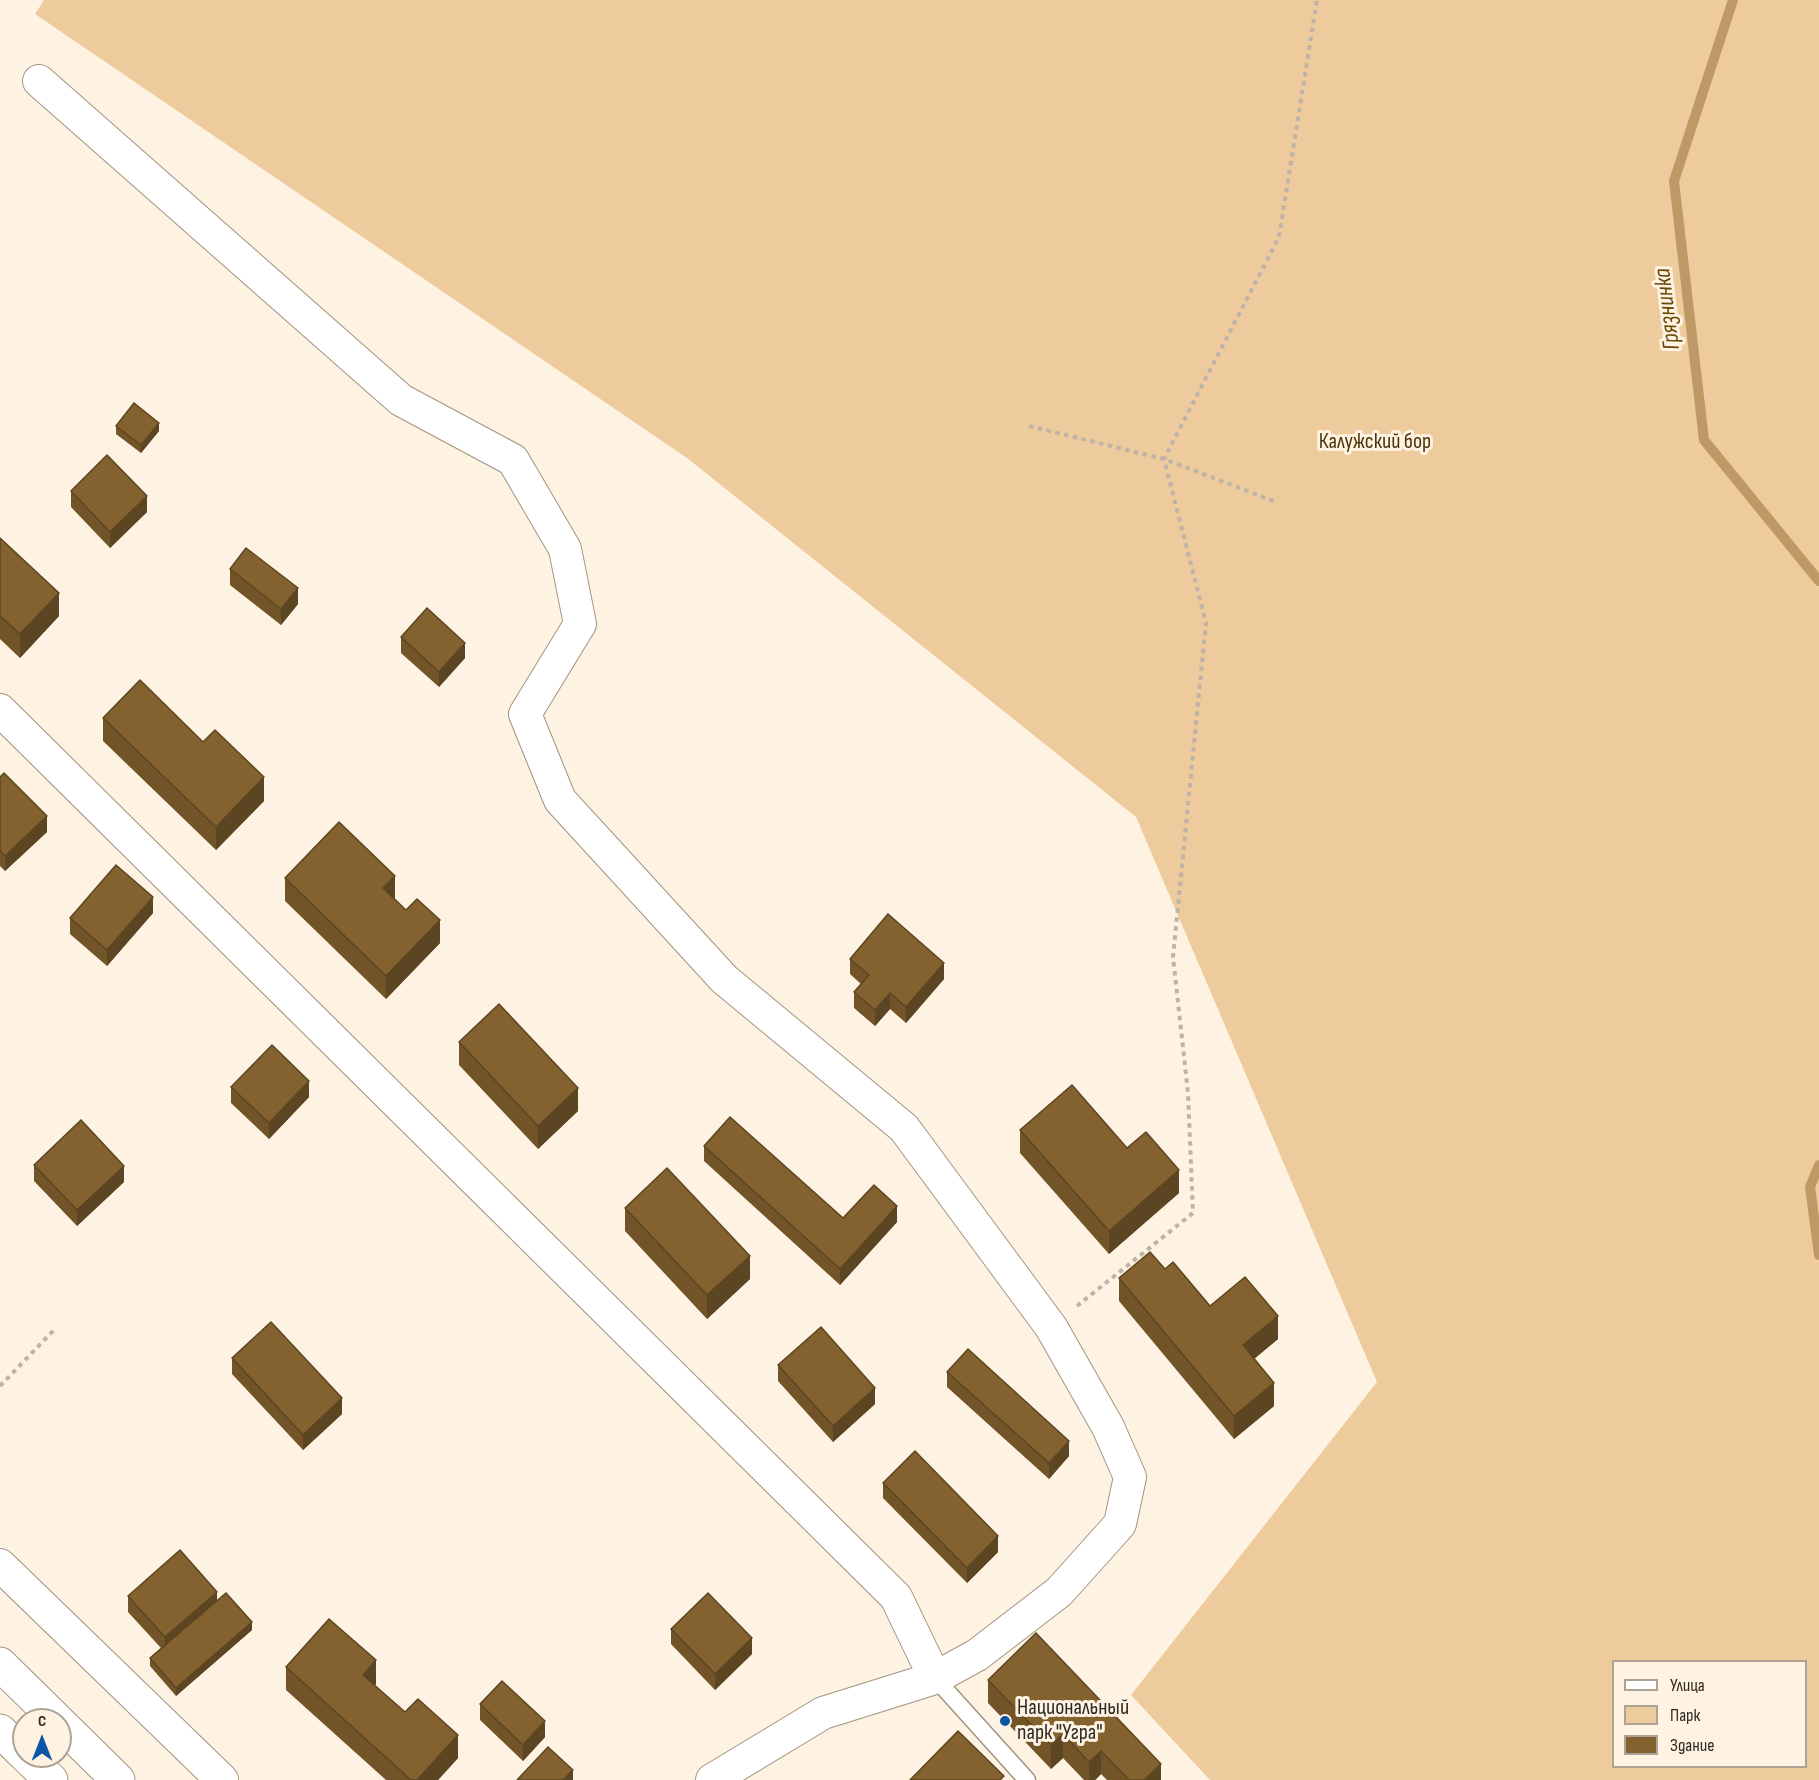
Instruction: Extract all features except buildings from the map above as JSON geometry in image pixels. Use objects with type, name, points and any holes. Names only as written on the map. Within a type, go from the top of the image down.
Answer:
[{"type":"highway","points":[[0,1664],[46,1708]]},
{"type":"highway","points":[[0,1731],[12,1743]]},
{"type":"highway","points":[[72,1734],[118,1780]]},
{"type":"highway","points":[[39,1768],[51,1780]]},
{"type":"street","points":[[39,81],[401,400],[513,460],[565,549],[580,624],[525,714],[560,800],[724,979],[904,1128],[1051,1327],[1108,1427],[1130,1477],[1120,1524],[1059,1592],[977,1655],[935,1678],[823,1713],[712,1780]]},
{"type":"street","points":[[0,710],[896,1598],[935,1678]]},
{"type":"street","points":[[0,1565],[222,1780]]},
{"type":"lane","points":[[935,1678],[1027,1780]]},
{"type":"path","points":[[1051,1327],[1192,1213],[1188,1093],[1173,957],[1206,623],[1164,459],[1279,237],[1317,0]]},
{"type":"path","points":[[1029,426],[1164,459],[1276,502]]},
{"type":"path","points":[[0,1386],[54,1330]]},
{"type":"green space","name":"Калужский бор","points":[[44,0],[1819,0],[1819,1780],[1210,1780],[1131,1695],[1377,1382],[1136,817],[687,458],[35,14]]},
{"type":"waterway","name":"Грязнинка","points":[[1733,0],[1674,181],[1704,440],[1819,581]]},
{"type":"waterway","name":"Грязнинка","points":[[1819,1165],[1810,1187],[1819,1255]]},
{"type":"place","name":"Национальный парк \"Угра\"","points":[[1005,1721]]}]
